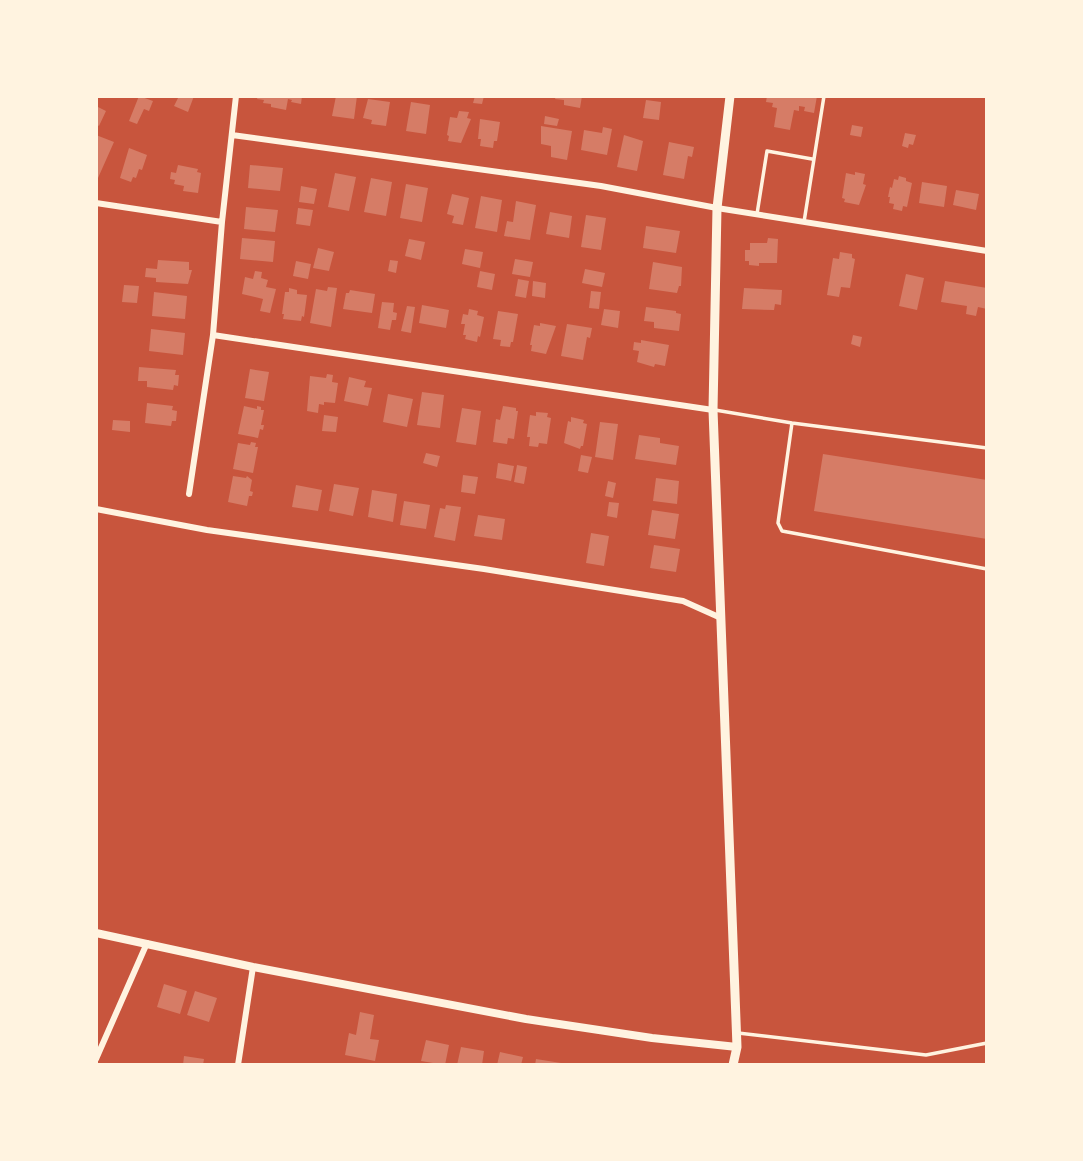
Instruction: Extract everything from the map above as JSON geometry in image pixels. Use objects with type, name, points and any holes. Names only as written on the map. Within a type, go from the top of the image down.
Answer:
[{"type":"main road","points":[[730,96],[718,208],[713,410],[737,1048],[733,1065]]},
{"type":"street","points":[[189,494],[213,335],[236,96]]},
{"type":"street","points":[[232,135],[601,186],[757,215],[987,251]]},
{"type":"street","points":[[96,203],[222,222]]},
{"type":"street","points":[[213,335],[713,410]]},
{"type":"street","points":[[96,509],[207,530],[472,567],[683,601],[721,618]]},
{"type":"street","points":[[96,933],[253,967],[526,1019],[737,1048]]},
{"type":"street","points":[[96,1059],[146,943]]},
{"type":"street","points":[[238,1065],[253,967]]},
{"type":"lane","points":[[804,222],[824,96]]},
{"type":"lane","points":[[757,215],[766,151],[813,159]]},
{"type":"lane","points":[[713,410],[987,448]]},
{"type":"lane","points":[[792,423],[778,523],[782,531],[987,569]]},
{"type":"lane","points":[[736,1033],[926,1055],[987,1043]]},
{"type":"building","points":[[139,96],[153,101],[149,111],[144,109],[137,124],[129,121]]},
{"type":"building","points":[[179,96],[194,96],[188,112],[174,106]]},
{"type":"building","points":[[258,96],[302,96],[301,104],[288,99],[286,110],[263,103],[264,100],[257,99]]},
{"type":"building","points":[[336,96],[357,96],[354,119],[332,116]]},
{"type":"building","points":[[475,96],[484,96],[482,104],[473,103]]},
{"type":"building","points":[[556,96],[582,96],[580,108],[564,105],[564,100],[555,99]]},
{"type":"building","points":[[767,96],[817,96],[814,113],[804,111],[805,107],[799,106],[799,111],[794,110],[790,130],[774,127],[777,108],[772,107],[773,103],[766,102]]},
{"type":"building","points":[[368,99],[390,102],[386,126],[371,124],[372,120],[363,118]]},
{"type":"building","points":[[646,100],[661,102],[659,120],[643,118]]},
{"type":"building","points":[[411,102],[430,105],[426,134],[406,131]]},
{"type":"building","points":[[96,106],[106,111],[99,126],[96,124]]},
{"type":"building","points":[[459,111],[469,112],[467,118],[471,119],[461,143],[448,141],[447,135],[450,117],[457,118]]},
{"type":"building","points":[[545,116],[559,119],[557,126],[544,124]]},
{"type":"building","points":[[480,119],[500,122],[493,148],[480,146]]},
{"type":"building","points":[[852,125],[863,127],[861,137],[850,135]]},
{"type":"building","points":[[541,126],[572,131],[567,160],[551,157],[551,146],[541,144]]},
{"type":"building","points":[[603,127],[612,129],[607,155],[581,150],[584,130],[602,133]]},
{"type":"building","points":[[905,133],[916,135],[913,145],[909,144],[908,148],[902,146]]},
{"type":"building","points":[[96,135],[114,142],[98,178],[96,177]]},
{"type":"building","points":[[624,135],[643,141],[637,171],[617,167]]},
{"type":"building","points":[[669,142],[694,147],[692,157],[688,156],[684,179],[663,175]]},
{"type":"building","points":[[129,148],[147,155],[142,170],[139,169],[136,178],[133,177],[131,182],[120,178]]},
{"type":"building","points":[[178,165],[198,169],[197,172],[201,173],[198,193],[183,191],[184,186],[174,184],[175,180],[170,179],[171,172],[176,173]]},
{"type":"building","points":[[250,165],[283,168],[280,191],[248,188]]},
{"type":"building","points":[[855,172],[865,174],[863,184],[866,185],[859,205],[844,202],[845,199],[842,198],[846,173],[855,175]]},
{"type":"building","points":[[335,173],[356,177],[349,211],[328,207]]},
{"type":"building","points":[[899,176],[912,183],[907,207],[903,206],[902,211],[893,209],[894,204],[889,203],[888,197],[894,179],[898,180]]},
{"type":"building","points":[[371,178],[392,182],[386,216],[364,212]]},
{"type":"building","points":[[922,182],[947,186],[944,207],[919,203]]},
{"type":"building","points":[[406,184],[428,188],[422,222],[400,218]]},
{"type":"building","points":[[301,186],[317,189],[314,204],[299,202]]},
{"type":"building","points":[[956,190],[979,194],[976,210],[953,205]]},
{"type":"building","points":[[452,194],[469,198],[463,225],[452,223],[454,216],[447,214]]},
{"type":"building","points":[[481,196],[502,200],[497,232],[475,228]]},
{"type":"building","points":[[516,201],[536,205],[530,240],[504,236],[507,221],[513,222]]},
{"type":"building","points":[[246,207],[278,210],[275,232],[244,229]]},
{"type":"building","points":[[298,208],[313,210],[310,226],[296,224]]},
{"type":"building","points":[[550,212],[572,216],[569,238],[546,234]]},
{"type":"building","points":[[586,215],[606,218],[601,250],[581,247]]},
{"type":"building","points":[[646,226],[680,231],[676,253],[643,248]]},
{"type":"building","points":[[242,238],[275,241],[273,262],[240,259]]},
{"type":"building","points":[[768,238],[778,239],[777,263],[749,265],[749,261],[745,261],[745,250],[750,250],[750,243],[767,243]]},
{"type":"building","points":[[409,239],[425,242],[421,260],[405,256]]},
{"type":"building","points":[[318,248],[334,252],[329,271],[313,268]]},
{"type":"building","points":[[465,249],[483,252],[480,268],[462,264]]},
{"type":"building","points":[[840,252],[852,254],[855,259],[850,288],[841,287],[839,297],[827,295],[833,258],[839,259]]},
{"type":"building","points":[[515,259],[533,262],[530,277],[512,274]]},
{"type":"building","points":[[158,260],[189,262],[189,270],[192,270],[188,284],[156,282],[156,278],[145,277],[146,268],[157,269]]},
{"type":"building","points":[[390,260],[398,261],[396,273],[388,271]]},
{"type":"building","points":[[296,261],[311,264],[308,279],[293,276]]},
{"type":"building","points":[[653,262],[682,267],[681,286],[677,293],[649,289]]},
{"type":"building","points":[[585,269],[605,273],[602,287],[582,283]]},
{"type":"building","points":[[255,271],[262,272],[261,278],[268,280],[266,287],[276,289],[270,313],[260,311],[263,299],[242,294],[245,277],[253,279]]},
{"type":"building","points":[[480,271],[495,274],[492,290],[477,287]]},
{"type":"building","points":[[906,274],[924,278],[917,310],[899,306]]},
{"type":"building","points":[[518,279],[529,281],[526,298],[515,296]]},
{"type":"building","points":[[533,281],[546,283],[545,298],[532,296]]},
{"type":"building","points":[[945,281],[987,288],[987,309],[978,307],[976,316],[966,314],[967,306],[941,302]]},
{"type":"building","points":[[124,285],[139,286],[137,303],[122,302]]},
{"type":"building","points":[[328,287],[337,288],[331,327],[310,323],[316,289],[327,291]]},
{"type":"building","points":[[289,288],[297,290],[297,294],[307,295],[301,321],[283,319],[285,292],[289,292]]},
{"type":"building","points":[[744,288],[782,290],[781,305],[775,304],[774,310],[742,309]]},
{"type":"building","points":[[350,290],[375,294],[372,313],[343,309],[346,293]]},
{"type":"building","points":[[591,291],[601,292],[599,309],[589,308]]},
{"type":"building","points":[[154,292],[187,296],[185,319],[152,316]]},
{"type":"building","points":[[382,302],[394,303],[393,312],[397,313],[390,330],[378,328]]},
{"type":"building","points":[[422,305],[449,310],[446,328],[419,323]]},
{"type":"building","points":[[407,306],[415,307],[411,333],[401,331]]},
{"type":"building","points":[[646,307],[681,314],[679,331],[654,328],[654,322],[644,321]]},
{"type":"building","points":[[469,309],[478,311],[477,315],[484,317],[477,342],[465,339],[466,335],[463,335],[463,314],[468,315]]},
{"type":"building","points":[[604,309],[620,311],[618,328],[601,325]]},
{"type":"building","points":[[498,311],[518,314],[510,347],[500,346],[501,340],[493,339]]},
{"type":"building","points":[[540,323],[556,326],[546,354],[531,351],[534,325],[540,326]]},
{"type":"building","points":[[567,324],[592,328],[590,338],[587,337],[583,360],[561,356]]},
{"type":"building","points":[[151,329],[185,333],[183,355],[149,351]]},
{"type":"building","points":[[853,335],[862,337],[860,347],[851,344]]},
{"type":"building","points":[[641,340],[669,345],[665,366],[655,364],[654,367],[637,362],[639,351],[633,350],[634,342],[641,343]]},
{"type":"building","points":[[139,367],[176,370],[175,375],[179,375],[178,386],[174,385],[173,390],[147,387],[147,381],[138,381]]},
{"type":"building","points":[[250,369],[269,372],[264,401],[245,398]]},
{"type":"building","points":[[327,374],[333,375],[332,382],[338,383],[335,403],[319,404],[318,413],[307,411],[310,376],[326,378]]},
{"type":"building","points":[[349,377],[366,381],[364,387],[372,388],[368,406],[344,401]]},
{"type":"building","points":[[422,392],[444,395],[440,428],[417,425]]},
{"type":"building","points":[[388,394],[413,399],[407,427],[383,422]]},
{"type":"building","points":[[147,403],[173,406],[172,410],[177,411],[176,421],[172,421],[171,426],[145,423]]},
{"type":"building","points":[[244,406],[257,409],[257,406],[264,410],[261,425],[264,425],[263,430],[260,429],[258,438],[238,434]]},
{"type":"building","points":[[503,406],[516,408],[518,411],[514,439],[508,438],[507,444],[493,442],[496,419],[500,420]]},
{"type":"building","points":[[462,408],[481,411],[476,445],[456,442]]},
{"type":"building","points":[[536,412],[548,413],[547,417],[551,418],[547,444],[539,443],[538,447],[529,446],[530,437],[527,437],[530,415],[536,416]]},
{"type":"building","points":[[324,415],[338,417],[336,432],[322,431]]},
{"type":"building","points":[[571,417],[584,420],[583,423],[587,424],[580,449],[564,443]]},
{"type":"building","points":[[113,420],[130,421],[130,432],[112,430]]},
{"type":"building","points":[[600,422],[618,424],[613,460],[595,457]]},
{"type":"building","points":[[639,435],[660,438],[660,443],[679,446],[676,465],[635,459]]},
{"type":"building","points":[[251,442],[258,447],[253,473],[233,469],[238,443],[250,445]]},
{"type":"building","points":[[426,453],[440,456],[437,467],[423,463]]},
{"type":"building","points":[[823,454],[987,480],[987,539],[814,511]]},
{"type":"building","points":[[581,455],[592,457],[588,473],[578,471]]},
{"type":"building","points":[[498,463],[514,466],[511,481],[496,478]]},
{"type":"building","points":[[517,465],[527,467],[524,484],[514,482]]},
{"type":"building","points":[[463,475],[478,477],[475,494],[461,492]]},
{"type":"building","points":[[233,476],[247,476],[252,480],[250,491],[253,492],[252,496],[249,496],[247,506],[228,502]]},
{"type":"building","points":[[656,478],[679,481],[677,504],[653,501]]},
{"type":"building","points":[[608,481],[616,483],[613,498],[605,496]]},
{"type":"building","points":[[334,484],[359,488],[353,516],[329,511]]},
{"type":"building","points":[[296,485],[322,490],[318,511],[292,507]]},
{"type":"building","points":[[372,490],[397,494],[393,522],[368,517]]},
{"type":"building","points":[[404,501],[430,505],[426,529],[400,525]]},
{"type":"building","points":[[609,502],[619,503],[617,518],[607,516]]},
{"type":"building","points":[[446,505],[461,507],[455,541],[434,537],[440,508],[445,509]]},
{"type":"building","points":[[652,510],[679,514],[675,539],[648,535]]},
{"type":"building","points":[[478,515],[505,519],[502,540],[474,536]]},
{"type":"building","points":[[591,533],[609,536],[604,566],[586,563]]},
{"type":"building","points":[[654,545],[680,549],[676,572],[650,568]]},
{"type":"building","points":[[164,984],[187,991],[180,1014],[157,1007]]},
{"type":"building","points":[[195,991],[217,998],[209,1022],[187,1015]]},
{"type":"building","points":[[360,1012],[374,1015],[370,1039],[379,1040],[375,1061],[345,1055],[349,1033],[356,1035]]},
{"type":"building","points":[[426,1040],[449,1045],[445,1065],[421,1061]]},
{"type":"building","points":[[461,1047],[484,1051],[482,1065],[457,1065]]},
{"type":"building","points":[[500,1052],[523,1057],[521,1065],[497,1065]]},
{"type":"building","points":[[184,1056],[204,1059],[203,1065],[183,1065]]},
{"type":"building","points":[[536,1059],[561,1063],[561,1065],[535,1065]]}]
